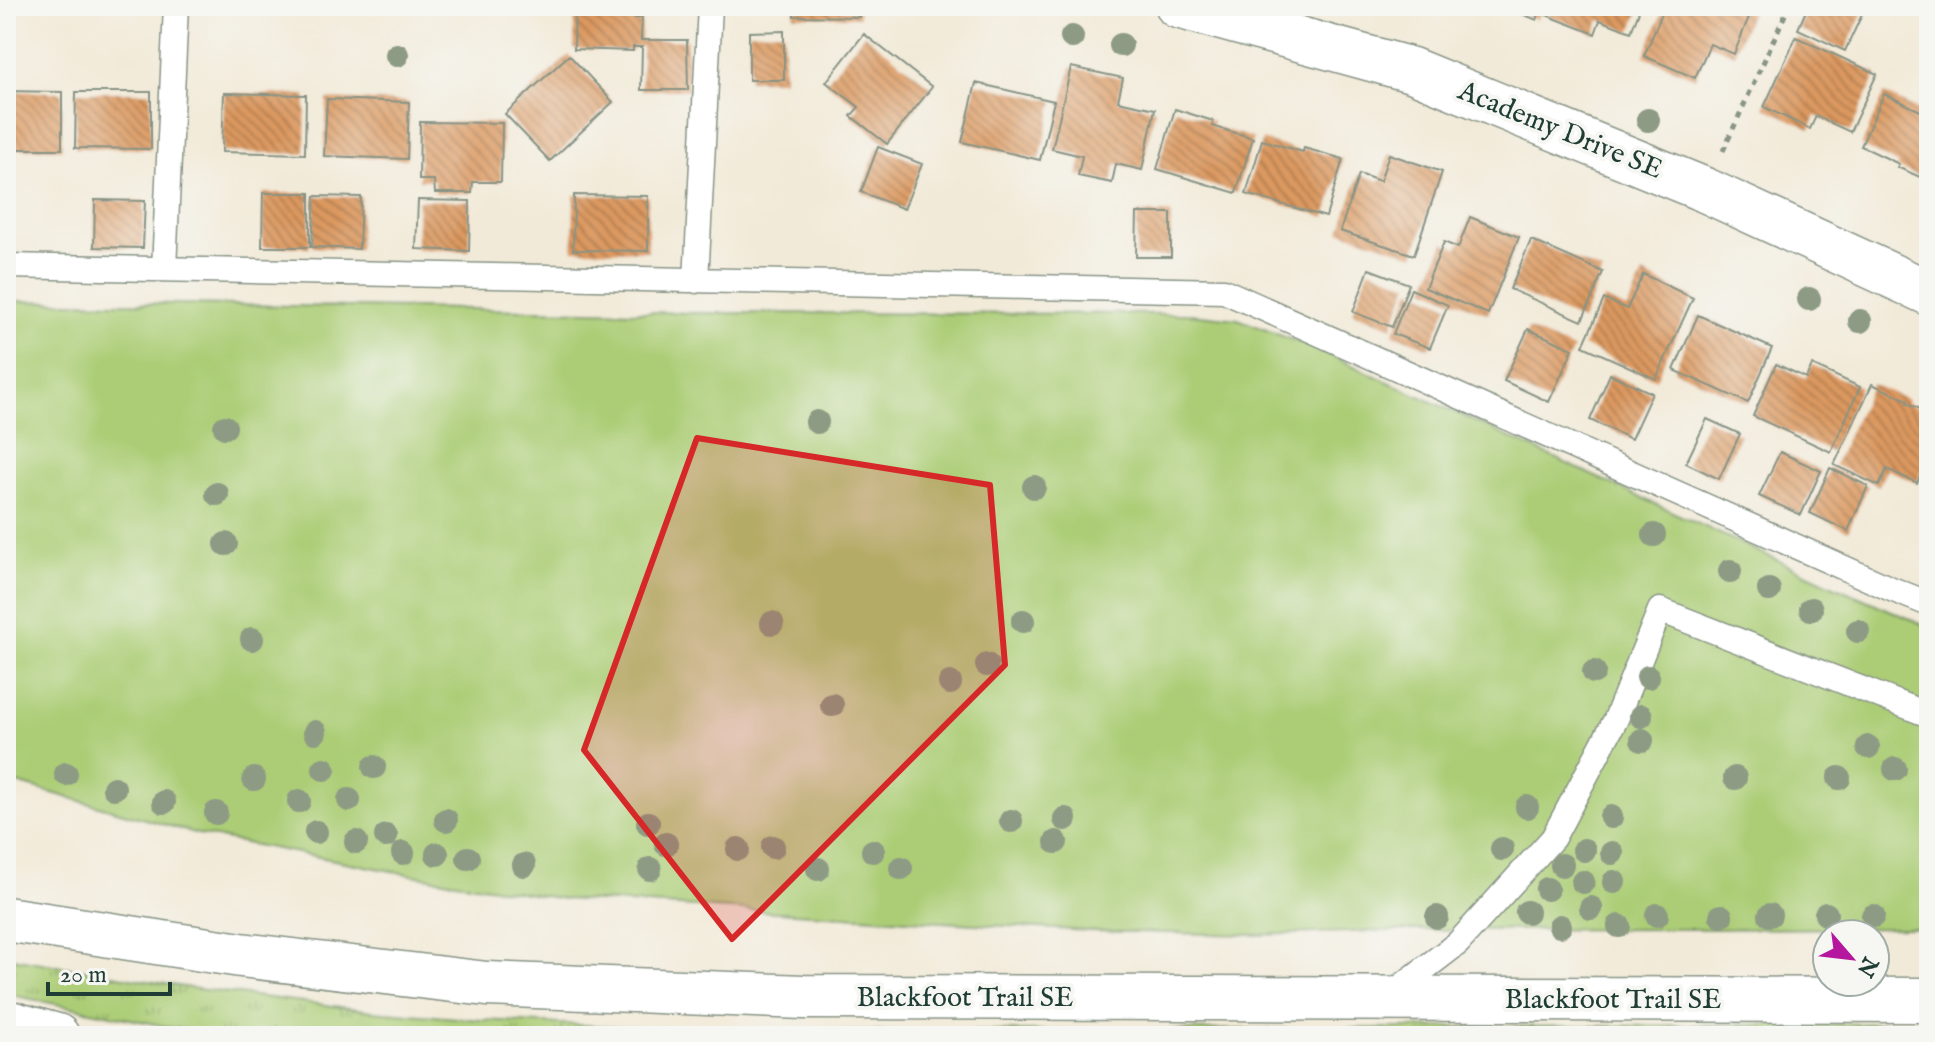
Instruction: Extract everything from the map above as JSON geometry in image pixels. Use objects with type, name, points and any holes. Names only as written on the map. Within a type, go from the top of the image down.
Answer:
[{"type":"main road","name":"Academy Drive SE","points":[[1178,6],[1412,70],[1705,190],[1929,293]]},
{"type":"main road","name":"Blackfoot Trail SE","points":[[6,919],[241,955],[487,984],[804,997],[1929,1000]]},
{"type":"main road","points":[[6,1022],[57,1036]]},
{"type":"lane","points":[[164,269],[176,6]]},
{"type":"lane","points":[[696,281],[710,6]]},
{"type":"lane","points":[[6,266],[1224,291],[1860,576],[1929,604]]},
{"type":"lane","points":[[1385,999],[1458,943],[1553,838],[1616,719],[1660,610],[1929,715]]},
{"type":"path","points":[[1705,190],[1789,6]]},
{"type":"highlighted area","points":[[697,438],[990,485],[1005,665],[732,939],[584,750]]},
{"type":"green space","points":[[6,301],[700,313],[1190,314],[1238,319],[1321,351],[1929,627],[1929,928],[1891,928],[1891,918],[1811,918],[1811,928],[1418,930],[1251,935],[1088,931],[564,899],[418,876],[198,834],[6,780]]},
{"type":"green space","points":[[6,957],[190,988],[373,1011],[641,1028],[790,1032],[1078,1031],[1929,1023],[1929,1036],[215,1036],[6,994]]},
{"type":"building","points":[[575,6],[635,6],[635,18],[642,18],[641,40],[687,40],[688,90],[641,90],[642,47],[633,47],[633,51],[574,49]]},
{"type":"building","points":[[794,6],[859,6],[859,17],[794,16]]},
{"type":"building","points":[[1501,6],[1542,6],[1537,20]]},
{"type":"building","points":[[1549,6],[1641,6],[1631,32],[1600,20],[1595,34],[1546,15]]},
{"type":"building","points":[[1665,6],[1753,7],[1734,54],[1710,44],[1695,78],[1644,56]]},
{"type":"building","points":[[1808,6],[1866,6],[1845,51],[1798,29]]},
{"type":"building","points":[[784,31],[784,80],[749,80],[749,32]]},
{"type":"building","points":[[864,34],[932,87],[887,144],[851,116],[859,107],[826,82]]},
{"type":"building","points":[[1796,37],[1877,74],[1850,132],[1816,116],[1810,129],[1764,107]]},
{"type":"building","points":[[569,55],[613,102],[550,161],[505,114]]},
{"type":"building","points":[[1071,67],[1123,78],[1118,101],[1155,109],[1142,170],[1116,164],[1112,183],[1078,176],[1082,156],[1052,149]]},
{"type":"building","points":[[976,83],[1054,101],[1040,160],[962,142]]},
{"type":"building","points":[[6,91],[62,92],[62,149],[6,149]]},
{"type":"building","points":[[76,92],[151,92],[151,149],[75,148]]},
{"type":"building","points":[[224,93],[306,95],[305,154],[222,152]]},
{"type":"building","points":[[1884,94],[1929,115],[1929,181],[1861,146]]},
{"type":"building","points":[[327,99],[409,102],[407,159],[324,156]]},
{"type":"building","points":[[1175,109],[1213,121],[1212,126],[1253,138],[1236,193],[1157,169]]},
{"type":"building","points":[[420,122],[502,123],[501,182],[473,182],[472,193],[435,193],[434,180],[419,180]]},
{"type":"building","points":[[1262,140],[1343,159],[1326,217],[1246,194]]},
{"type":"building","points":[[878,147],[922,164],[904,209],[861,192]]},
{"type":"building","points":[[1389,154],[1442,172],[1414,255],[1340,231],[1359,174],[1380,181]]},
{"type":"building","points":[[263,193],[310,193],[310,247],[262,247]]},
{"type":"building","points":[[574,195],[648,196],[648,251],[573,250]]},
{"type":"building","points":[[315,196],[361,197],[359,249],[312,247]]},
{"type":"building","points":[[95,200],[145,201],[143,248],[94,247]]},
{"type":"building","points":[[418,200],[470,201],[469,251],[416,249]]},
{"type":"building","points":[[1137,213],[1171,213],[1171,257],[1136,257]]},
{"type":"building","points":[[1470,217],[1519,237],[1488,314],[1425,288],[1444,242],[1458,248]]},
{"type":"building","points":[[1531,240],[1603,272],[1582,321],[1510,289]]},
{"type":"building","points":[[1369,269],[1409,284],[1392,327],[1353,312]]},
{"type":"building","points":[[1643,274],[1693,298],[1656,379],[1583,346],[1604,299],[1627,309]]},
{"type":"building","points":[[1411,289],[1448,305],[1430,348],[1393,334]]},
{"type":"building","points":[[1698,315],[1772,348],[1748,403],[1674,370]]},
{"type":"building","points":[[1528,329],[1573,349],[1549,402],[1504,381]]},
{"type":"building","points":[[1776,364],[1806,378],[1812,365],[1860,387],[1831,452],[1753,416]]},
{"type":"building","points":[[1610,374],[1652,393],[1631,439],[1590,420]]},
{"type":"building","points":[[1872,384],[1929,413],[1929,457],[1917,483],[1887,469],[1879,486],[1834,465]]},
{"type":"building","points":[[1707,419],[1740,434],[1719,479],[1686,463]]},
{"type":"building","points":[[1780,452],[1821,471],[1801,515],[1759,496]]},
{"type":"building","points":[[1830,468],[1868,486],[1848,531],[1810,513]]}]
